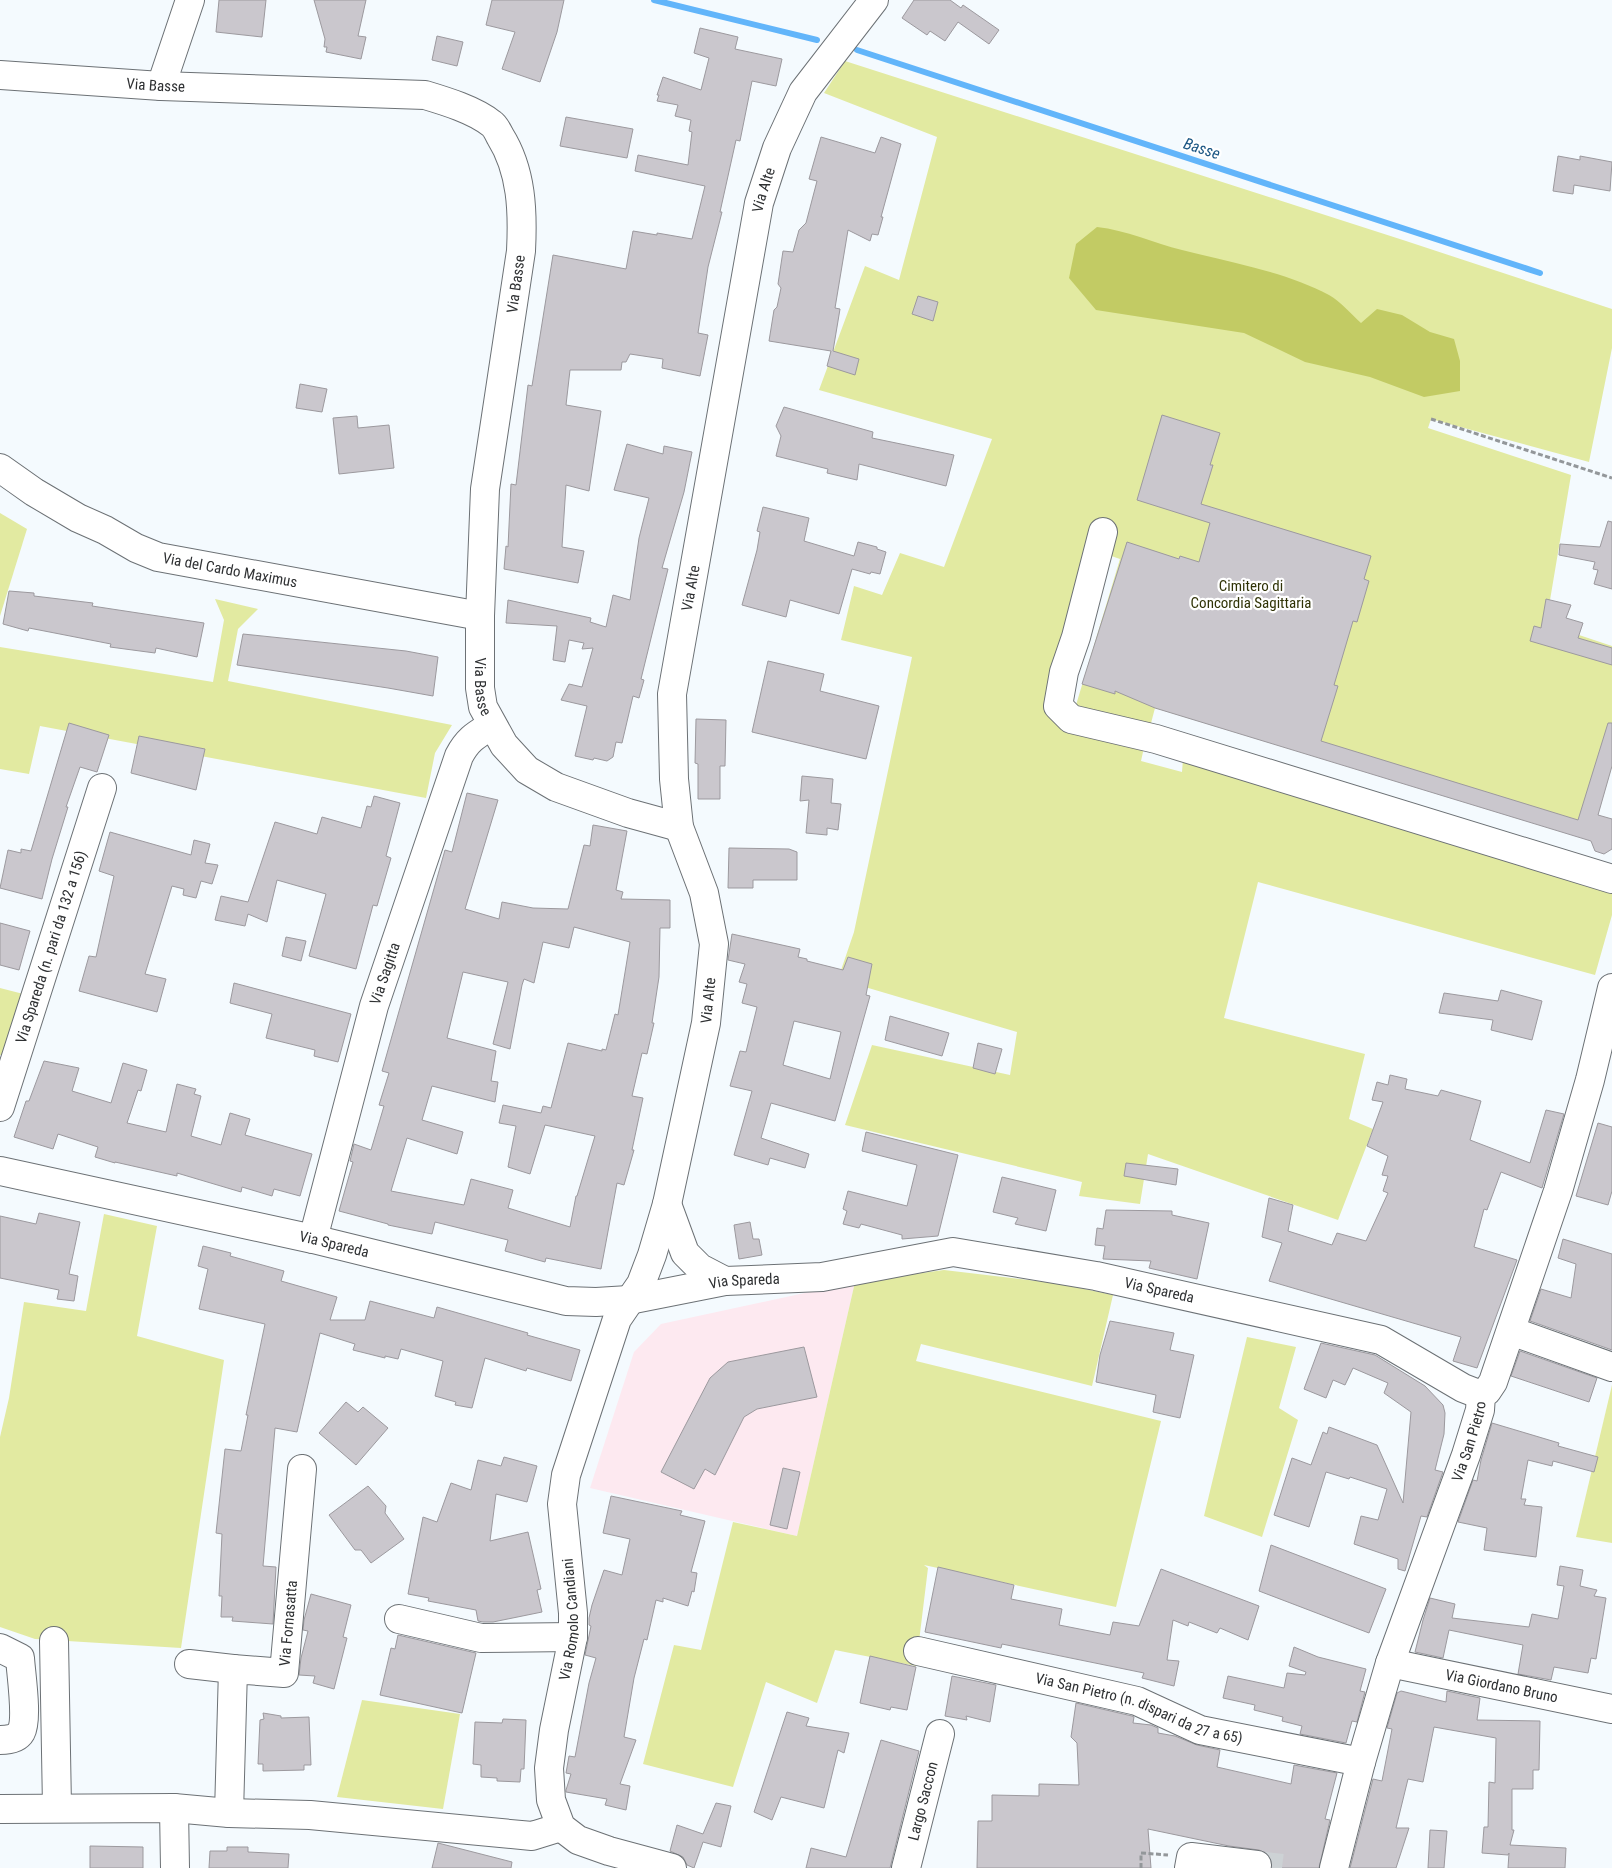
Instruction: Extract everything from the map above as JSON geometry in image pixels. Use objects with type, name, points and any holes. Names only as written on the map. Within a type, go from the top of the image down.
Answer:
[{"type":"street","points":[[161,86],[190,0]]},
{"type":"street","name":"Via Alte","points":[[629,1300],[641,1284],[667,1204],[706,1023],[714,944],[704,893],[679,827],[674,779],[672,694],[759,204],[777,148],[804,92],[874,0]]},
{"type":"street","name":"Via Basse","points":[[0,75],[161,86],[425,95],[460,106],[492,124],[508,150],[518,185],[522,221],[521,252],[485,489],[480,616],[480,688],[483,707],[504,745],[527,770],[556,787],[628,813],[679,827]]},
{"type":"street","name":"Via del Cardo Maximus","points":[[0,468],[34,492],[78,518],[105,530],[136,548],[158,557],[480,616]]},
{"type":"street","points":[[1103,532],[1076,636],[1064,672],[1058,706],[1071,719],[1156,740],[1612,879]]},
{"type":"street","name":"Via Sagitta","points":[[313,1239],[374,1006],[459,756],[472,737],[492,725]]},
{"type":"street","name":"Via Spareda (n. pari da 132 a 156)","points":[[0,1107],[102,788]]},
{"type":"street","name":"Via San Pietro","points":[[1334,1868],[1361,1762],[1390,1663],[1466,1455],[1480,1410],[1481,1395],[1487,1391],[1493,1382],[1558,1191],[1601,1084],[1612,988]]},
{"type":"street","name":"Via Spareda","points":[[0,1171],[313,1239],[566,1301],[629,1300],[725,1281],[822,1277],[953,1252],[1096,1276],[1381,1340],[1463,1388],[1481,1395]]},
{"type":"street","points":[[667,1204],[685,1254],[700,1268],[725,1281]]},
{"type":"street","name":"Via Romolo Candiani","points":[[561,1827],[552,1800],[549,1768],[554,1730],[573,1636],[573,1613],[562,1504],[566,1475],[616,1319],[629,1300]]},
{"type":"street","points":[[1510,1331],[1612,1367]]},
{"type":"street","name":"Via Fornasatta","points":[[233,1668],[284,1673],[302,1469]]},
{"type":"street","points":[[399,1619],[480,1638],[573,1636]]},
{"type":"street","points":[[54,1641],[57,1808]]},
{"type":"street","points":[[0,1648],[20,1658],[11,1683],[24,1712],[22,1731],[16,1737],[0,1740]]},
{"type":"street","name":"Via San Pietro (n. dispari da 27 a 65)","points":[[918,1651],[1137,1701],[1200,1730],[1361,1762]]},
{"type":"street","name":"Via Giordano Bruno","points":[[1390,1663],[1612,1709]]},
{"type":"street","points":[[189,1664],[233,1668],[229,1813]]},
{"type":"street","name":"Largo Saccon","points":[[906,1868],[940,1734]]},
{"type":"street","points":[[0,1809],[174,1808],[229,1813],[310,1815],[532,1836],[561,1827],[578,1840],[609,1851],[672,1868]]},
{"type":"street","points":[[174,1808],[175,1868]]},
{"type":"street","points":[[1190,1862],[1258,1865]]},
{"type":"path","points":[[1431,419],[1612,478]]},
{"type":"path","points":[[1141,1868],[1142,1854],[1190,1862]]},
{"type":"shaded area","points":[[855,1282],[797,1536],[590,1488],[634,1352],[661,1324]]},
{"type":"green space","name":"Cimitero di Concordia Sagittaria","points":[[845,61],[1612,309],[1612,348],[1589,462],[1431,419],[1428,428],[1571,475],[1546,624],[1612,646],[1612,766],[1590,839],[1155,708],[1150,727],[1076,705],[1120,559],[1088,548],[1055,708],[1145,743],[1141,761],[1182,772],[1183,759],[1612,892],[1612,915],[1595,975],[1258,882],[1224,1018],[1365,1054],[1349,1119],[1373,1129],[1338,1220],[1148,1154],[1140,1204],[1079,1196],[1082,1182],[845,1125],[872,1045],[1010,1075],[1017,1032],[838,979],[854,932],[912,657],[841,640],[854,586],[882,595],[900,553],[944,567],[992,439],[819,390],[865,266],[899,280],[937,137],[824,93]]},
{"type":"green space","points":[[1097,227],[1119,231],[1171,247],[1257,268],[1294,280],[1329,295],[1361,323],[1377,309],[1402,315],[1430,332],[1454,339],[1460,361],[1460,391],[1424,397],[1370,377],[1305,362],[1244,333],[1096,310],[1069,278],[1076,244]]},
{"type":"green space","points":[[0,513],[27,529],[0,616]]},
{"type":"green space","points":[[215,599],[258,609],[238,629],[228,681],[452,725],[435,753],[426,798],[40,726],[29,774],[0,769],[0,647],[213,682],[224,620]]},
{"type":"green space","points":[[0,988],[35,997],[9,1056],[0,1055]]},
{"type":"green space","points":[[104,1214],[157,1226],[137,1336],[224,1360],[181,1648],[35,1639],[0,1627],[0,1437],[9,1398],[24,1302],[86,1311]]},
{"type":"green space","points":[[944,1270],[1061,1284],[1113,1295],[1092,1386],[921,1344],[916,1361],[1161,1421],[1116,1607],[924,1565],[928,1568],[916,1666],[835,1650],[817,1703],[766,1682],[733,1787],[643,1764],[674,1645],[701,1650],[733,1522],[797,1536],[855,1282]]},
{"type":"green space","points":[[1247,1337],[1296,1347],[1279,1408],[1298,1420],[1262,1537],[1204,1516]]},
{"type":"green space","points":[[1612,1385],[1612,1543],[1576,1537]]},
{"type":"green space","points":[[362,1700],[460,1714],[443,1809],[337,1797]]},
{"type":"building","points":[[219,0],[266,0],[262,37],[216,32]]},
{"type":"building","points":[[314,0],[366,0],[358,36],[366,37],[361,59],[326,52],[327,47],[324,47],[325,39]]},
{"type":"building","points":[[492,0],[564,0],[557,32],[540,82],[502,69],[515,32],[486,25]]},
{"type":"building","points":[[914,0],[950,0],[961,8],[963,5],[999,30],[989,44],[958,22],[945,41],[930,31],[927,35],[902,18]]},
{"type":"building","points":[[700,28],[738,37],[735,49],[782,59],[776,86],[752,81],[740,141],[736,140],[720,212],[722,212],[708,267],[698,333],[708,335],[700,376],[662,368],[663,359],[630,354],[626,362],[622,362],[621,370],[570,370],[566,405],[601,411],[589,491],[566,485],[562,547],[584,551],[578,583],[504,569],[506,546],[508,547],[511,484],[516,485],[528,385],[532,386],[553,255],[626,269],[633,231],[692,239],[705,186],[635,171],[638,155],[688,165],[692,132],[689,131],[691,120],[675,116],[678,105],[657,101],[659,95],[657,95],[663,77],[701,90],[709,58],[694,53]]},
{"type":"building","points":[[437,36],[463,42],[457,66],[432,60]]},
{"type":"building","points":[[566,117],[633,129],[627,158],[560,146]]},
{"type":"building","points":[[821,137],[875,153],[881,137],[901,144],[881,217],[883,217],[878,235],[872,234],[870,241],[848,230],[835,308],[840,309],[833,351],[859,359],[855,375],[827,366],[831,351],[769,341],[774,310],[777,307],[781,288],[778,284],[783,251],[793,252],[799,230],[806,223],[817,181],[809,179]]},
{"type":"building","points":[[1558,156],[1580,160],[1580,156],[1612,162],[1610,191],[1574,185],[1573,194],[1553,191]]},
{"type":"building","points":[[918,296],[938,302],[933,321],[912,314]]},
{"type":"building","points":[[300,384],[327,389],[322,412],[296,408]]},
{"type":"building","points":[[784,407],[873,432],[872,438],[954,455],[946,486],[859,464],[857,480],[827,473],[828,469],[776,456],[781,436],[776,426]]},
{"type":"building","points":[[1162,415],[1220,433],[1210,465],[1213,465],[1201,504],[1371,556],[1364,579],[1369,581],[1357,622],[1353,621],[1334,685],[1338,686],[1321,741],[1578,820],[1608,723],[1612,723],[1612,766],[1598,815],[1612,819],[1612,849],[1604,854],[1595,851],[1591,841],[1155,708],[1115,691],[1115,694],[1082,684],[1127,542],[1179,559],[1180,556],[1199,562],[1210,523],[1137,500]]},
{"type":"building","points":[[357,416],[358,428],[389,425],[394,468],[339,474],[333,418]]},
{"type":"building","points":[[627,444],[663,454],[664,446],[692,452],[684,492],[662,568],[668,569],[641,679],[644,680],[639,698],[633,696],[622,743],[616,742],[613,757],[607,761],[594,758],[593,760],[575,756],[587,706],[561,700],[569,684],[582,687],[593,648],[582,649],[584,643],[569,640],[565,662],[553,660],[557,626],[506,623],[508,600],[591,618],[590,622],[606,627],[613,595],[630,600],[639,538],[649,498],[614,490]]},
{"type":"building","points":[[763,507],[809,518],[804,541],[854,556],[858,542],[877,547],[877,549],[886,552],[880,574],[871,572],[870,574],[852,569],[839,614],[790,600],[786,617],[742,605],[757,550],[760,532],[757,531]]},
{"type":"building","points":[[1608,521],[1612,522],[1612,589],[1594,584],[1598,570],[1593,569],[1595,562],[1559,555],[1560,544],[1600,547]]},
{"type":"building","points":[[9,591],[34,593],[34,596],[93,603],[92,606],[204,623],[197,657],[156,648],[155,653],[110,647],[111,644],[29,628],[28,631],[3,624]]},
{"type":"building","points":[[1546,599],[1571,605],[1566,618],[1583,623],[1578,638],[1612,648],[1612,665],[1530,641],[1534,626],[1541,628]]},
{"type":"building","points":[[243,634],[406,651],[438,657],[433,696],[237,665]]},
{"type":"building","points":[[768,661],[824,674],[820,691],[879,706],[866,759],[752,732]]},
{"type":"building","points":[[696,719],[726,720],[725,766],[720,766],[720,799],[698,799],[698,764],[695,763]]},
{"type":"building","points":[[69,723],[109,735],[97,772],[80,767],[66,807],[68,807],[42,899],[0,888],[8,850],[21,853],[21,849],[31,851]]},
{"type":"building","points":[[139,736],[205,749],[196,790],[131,773]]},
{"type":"building","points":[[802,776],[833,779],[831,803],[841,804],[838,830],[827,828],[827,835],[806,833],[809,800],[800,801]]},
{"type":"building","points":[[467,793],[498,800],[465,909],[499,919],[502,902],[533,908],[568,909],[584,845],[590,846],[593,825],[627,831],[616,890],[623,892],[621,899],[670,900],[670,928],[660,928],[659,977],[652,1023],[654,1023],[647,1054],[642,1053],[632,1096],[643,1098],[632,1150],[634,1150],[624,1185],[617,1183],[601,1269],[546,1258],[545,1262],[505,1251],[508,1240],[435,1222],[432,1234],[388,1225],[339,1211],[353,1162],[350,1161],[354,1144],[371,1150],[384,1106],[379,1105],[389,1073],[382,1071],[445,850],[452,852]],"holes":[[[574,927],[630,942],[618,1015],[615,1014],[606,1050],[602,1049],[602,1051],[568,1043],[551,1108],[543,1106],[541,1113],[503,1105],[499,1123],[516,1126],[508,1167],[530,1174],[545,1125],[595,1136],[576,1196],[570,1227],[508,1208],[513,1190],[471,1179],[464,1205],[391,1191],[407,1138],[457,1154],[463,1132],[422,1120],[432,1086],[495,1102],[498,1082],[491,1081],[496,1051],[447,1038],[463,972],[508,982],[493,1044],[510,1049],[522,985],[524,979],[534,983],[543,942],[569,948]]]},
{"type":"building","points":[[374,796],[400,803],[386,856],[391,858],[377,906],[373,905],[356,969],[309,956],[326,894],[277,880],[267,922],[248,914],[245,926],[215,920],[221,896],[248,902],[275,822],[317,834],[322,817],[361,828],[367,806],[371,807]]},
{"type":"building","points":[[110,832],[191,855],[194,840],[210,844],[205,863],[218,865],[212,884],[201,881],[196,898],[183,895],[184,889],[172,886],[145,974],[166,979],[157,1012],[79,991],[89,956],[96,957],[114,876],[99,871]]},
{"type":"building","points":[[729,848],[789,849],[797,852],[797,880],[753,880],[753,888],[728,888]]},
{"type":"building","points":[[0,923],[30,931],[19,970],[0,965]]},
{"type":"building","points":[[732,934],[800,949],[798,957],[843,970],[848,957],[872,964],[866,995],[870,996],[835,1121],[771,1103],[761,1138],[809,1154],[805,1168],[770,1158],[768,1165],[734,1155],[752,1091],[730,1086],[740,1051],[746,1052],[757,1007],[742,1003],[747,984],[739,982],[745,964],[728,960]],"holes":[[[794,1021],[841,1032],[830,1079],[783,1065]]]},
{"type":"building","points":[[286,937],[306,941],[301,961],[282,956]]},
{"type":"building","points":[[234,983],[351,1014],[338,1062],[314,1056],[315,1050],[266,1038],[272,1014],[230,1003]]},
{"type":"building","points":[[1501,990],[1542,1001],[1532,1040],[1491,1030],[1493,1020],[1439,1013],[1444,993],[1498,1001]]},
{"type":"building","points":[[890,1016],[949,1033],[942,1056],[885,1040]]},
{"type":"building","points":[[978,1043],[1002,1049],[995,1074],[973,1068]]},
{"type":"building","points":[[44,1061],[79,1068],[72,1091],[111,1103],[123,1063],[147,1070],[141,1091],[138,1090],[127,1123],[166,1132],[177,1084],[196,1089],[194,1094],[201,1096],[191,1136],[221,1145],[230,1113],[250,1119],[245,1135],[312,1154],[300,1196],[274,1189],[272,1196],[242,1187],[241,1192],[177,1173],[177,1176],[115,1163],[95,1157],[98,1147],[58,1134],[53,1149],[14,1137],[26,1101],[29,1101]]},
{"type":"building","points":[[1390,1075],[1407,1079],[1405,1089],[1438,1096],[1441,1090],[1481,1101],[1470,1140],[1530,1163],[1546,1110],[1564,1114],[1542,1188],[1501,1172],[1487,1210],[1484,1209],[1474,1247],[1517,1260],[1477,1368],[1453,1361],[1461,1337],[1269,1281],[1282,1243],[1262,1237],[1269,1198],[1293,1205],[1288,1231],[1332,1245],[1337,1233],[1366,1241],[1388,1193],[1383,1191],[1388,1176],[1382,1175],[1388,1156],[1367,1146],[1383,1102],[1372,1100],[1377,1082],[1388,1085]]},
{"type":"building","points":[[1598,1123],[1612,1127],[1612,1191],[1608,1205],[1576,1196]]},
{"type":"building","points":[[866,1132],[958,1155],[938,1236],[902,1239],[902,1235],[861,1224],[859,1228],[843,1224],[847,1211],[843,1209],[848,1191],[907,1206],[917,1165],[862,1151]]},
{"type":"building","points":[[1126,1163],[1178,1169],[1176,1185],[1124,1176]]},
{"type":"building","points":[[1002,1177],[1056,1190],[1046,1231],[1015,1224],[1018,1218],[993,1212]]},
{"type":"building","points":[[1106,1210],[1172,1211],[1172,1215],[1209,1223],[1197,1279],[1149,1268],[1151,1261],[1103,1259],[1105,1246],[1095,1245],[1097,1228],[1103,1229]]},
{"type":"building","points":[[39,1213],[80,1222],[69,1274],[78,1276],[74,1301],[57,1299],[59,1290],[0,1278],[0,1216],[36,1224]]},
{"type":"building","points":[[750,1222],[753,1239],[759,1239],[762,1255],[739,1259],[734,1225]]},
{"type":"building","points":[[1563,1239],[1612,1254],[1612,1350],[1530,1321],[1541,1289],[1571,1298],[1576,1264],[1558,1258]]},
{"type":"building","points":[[203,1246],[231,1253],[230,1256],[284,1271],[281,1281],[337,1297],[330,1320],[365,1320],[370,1301],[434,1318],[437,1307],[580,1350],[571,1381],[527,1368],[526,1371],[485,1358],[472,1408],[455,1405],[456,1402],[435,1396],[443,1361],[401,1349],[398,1359],[385,1356],[385,1358],[353,1350],[355,1344],[320,1333],[297,1432],[275,1428],[263,1566],[276,1567],[273,1624],[232,1621],[233,1617],[221,1617],[222,1596],[219,1596],[222,1534],[216,1533],[225,1449],[241,1451],[248,1415],[246,1415],[265,1324],[199,1309],[208,1269],[198,1266]]},
{"type":"building","points":[[1110,1321],[1174,1333],[1170,1350],[1194,1355],[1180,1418],[1153,1412],[1156,1395],[1096,1382],[1100,1355]]},
{"type":"building","points":[[1321,1343],[1375,1355],[1425,1386],[1443,1405],[1445,1413],[1444,1434],[1435,1470],[1443,1472],[1427,1517],[1421,1516],[1405,1571],[1398,1569],[1398,1559],[1354,1544],[1361,1516],[1378,1520],[1387,1489],[1350,1477],[1349,1479],[1326,1472],[1309,1527],[1274,1515],[1292,1458],[1311,1465],[1323,1432],[1327,1434],[1329,1427],[1377,1445],[1403,1503],[1411,1412],[1384,1393],[1388,1383],[1353,1368],[1345,1385],[1333,1380],[1326,1398],[1304,1389]]},
{"type":"building","points":[[804,1347],[817,1397],[757,1409],[744,1417],[715,1475],[705,1469],[694,1489],[661,1472],[710,1378],[728,1362]]},
{"type":"building","points":[[1520,1351],[1597,1378],[1589,1402],[1511,1376]]},
{"type":"building","points":[[346,1402],[358,1412],[363,1407],[388,1428],[356,1465],[319,1433]]},
{"type":"building","points":[[1492,1423],[1559,1443],[1558,1446],[1598,1457],[1594,1472],[1553,1461],[1552,1466],[1528,1460],[1521,1499],[1526,1499],[1524,1505],[1542,1507],[1536,1557],[1484,1550],[1487,1528],[1458,1522],[1473,1480],[1477,1481]]},
{"type":"building","points":[[504,1457],[537,1466],[527,1502],[496,1494],[490,1541],[528,1532],[541,1589],[537,1590],[542,1612],[493,1622],[483,1622],[478,1621],[476,1610],[428,1601],[429,1598],[408,1594],[423,1517],[437,1522],[451,1483],[471,1490],[478,1460],[501,1466]]},
{"type":"building","points":[[783,1468],[800,1472],[787,1529],[770,1525]]},
{"type":"building","points":[[368,1486],[386,1506],[385,1513],[404,1539],[371,1563],[361,1550],[355,1550],[329,1515]]},
{"type":"building","points":[[611,1496],[682,1511],[680,1515],[705,1521],[691,1572],[697,1573],[694,1592],[692,1591],[688,1606],[663,1598],[663,1602],[656,1600],[647,1640],[644,1639],[634,1678],[624,1737],[636,1740],[620,1784],[630,1786],[626,1810],[605,1805],[607,1799],[566,1792],[571,1774],[566,1773],[569,1756],[575,1757],[589,1683],[596,1658],[585,1655],[591,1626],[589,1625],[589,1618],[592,1605],[604,1570],[622,1575],[630,1539],[603,1533]]},
{"type":"building","points":[[1271,1545],[1386,1589],[1369,1633],[1259,1591]]},
{"type":"building","points":[[1560,1566],[1583,1570],[1580,1586],[1597,1590],[1594,1596],[1606,1598],[1596,1659],[1591,1658],[1588,1673],[1554,1667],[1551,1680],[1518,1674],[1523,1645],[1449,1630],[1443,1658],[1415,1652],[1430,1598],[1455,1604],[1452,1618],[1529,1627],[1532,1614],[1558,1619],[1564,1586],[1557,1585]]},
{"type":"building","points":[[938,1567],[1014,1585],[1011,1599],[1062,1609],[1059,1625],[1110,1635],[1113,1622],[1139,1626],[1161,1569],[1259,1606],[1248,1640],[1220,1628],[1217,1633],[1189,1622],[1188,1626],[1173,1620],[1167,1660],[1179,1661],[1174,1686],[1142,1678],[1144,1673],[1002,1644],[1001,1648],[925,1632]]},
{"type":"building","points":[[311,1594],[351,1605],[343,1637],[347,1638],[334,1689],[313,1683],[315,1676],[299,1675],[308,1631],[303,1630],[304,1620]]},
{"type":"building","points":[[398,1635],[476,1653],[462,1713],[380,1695],[391,1648],[395,1649]]},
{"type":"building","points":[[1294,1647],[1318,1657],[1366,1669],[1360,1691],[1365,1692],[1357,1722],[1352,1721],[1346,1743],[1300,1734],[1302,1726],[1282,1721],[1283,1717],[1254,1710],[1255,1705],[1223,1698],[1228,1676],[1284,1688],[1287,1673],[1305,1675],[1306,1672],[1289,1666]]},
{"type":"building","points":[[870,1656],[916,1667],[907,1710],[891,1707],[890,1710],[860,1703]]},
{"type":"building","points":[[952,1676],[996,1685],[990,1722],[966,1716],[967,1720],[945,1716]]},
{"type":"building","points":[[1401,1691],[1446,1702],[1447,1691],[1480,1698],[1477,1720],[1540,1721],[1539,1770],[1533,1770],[1533,1789],[1512,1789],[1512,1830],[1514,1830],[1510,1845],[1566,1848],[1565,1868],[1508,1868],[1509,1853],[1508,1855],[1482,1853],[1484,1827],[1488,1827],[1489,1782],[1495,1783],[1496,1738],[1434,1727],[1423,1782],[1408,1779],[1396,1828],[1409,1828],[1396,1868],[1350,1868],[1373,1779],[1382,1781],[1392,1729],[1387,1728],[1397,1693]]},
{"type":"building","points":[[1076,1703],[1132,1716],[1134,1717],[1133,1723],[1151,1725],[1158,1728],[1158,1733],[1175,1736],[1197,1745],[1220,1750],[1217,1767],[1291,1784],[1294,1765],[1337,1773],[1325,1819],[1330,1820],[1319,1868],[1280,1868],[1282,1857],[1259,1850],[1229,1846],[1148,1829],[1151,1868],[977,1868],[978,1821],[992,1821],[992,1795],[1039,1796],[1039,1784],[1079,1785],[1077,1743],[1071,1737]]},
{"type":"building","points":[[787,1712],[809,1718],[806,1726],[849,1733],[844,1753],[838,1750],[824,1808],[781,1797],[772,1820],[754,1812]]},
{"type":"building","points":[[263,1713],[281,1716],[281,1718],[309,1717],[311,1765],[304,1765],[304,1770],[263,1771],[263,1764],[258,1764],[260,1720],[264,1719]]},
{"type":"building","points":[[503,1719],[526,1720],[524,1769],[521,1769],[520,1782],[497,1781],[497,1778],[481,1777],[481,1765],[473,1764],[475,1722],[502,1723]]},
{"type":"building","points":[[881,1740],[919,1751],[890,1868],[806,1868],[811,1848],[846,1857]]},
{"type":"building","points":[[716,1803],[731,1806],[721,1847],[703,1842],[694,1868],[687,1865],[683,1857],[670,1851],[677,1825],[703,1834]]},
{"type":"building","points":[[1430,1830],[1447,1831],[1444,1868],[1428,1868]]},
{"type":"building","points":[[438,1843],[512,1862],[511,1868],[432,1868]]},
{"type":"building","points":[[90,1846],[143,1847],[143,1868],[90,1868]]},
{"type":"building","points":[[227,1847],[248,1847],[248,1852],[289,1854],[288,1868],[209,1868],[210,1851],[227,1851]]},
{"type":"waterway","name":"Basse","points":[[654,0],[817,40]]},
{"type":"waterway","name":"Basse","points":[[857,50],[1540,273]]},
{"type":"tunnel","points":[[1257,1865],[1282,1868]]}]
